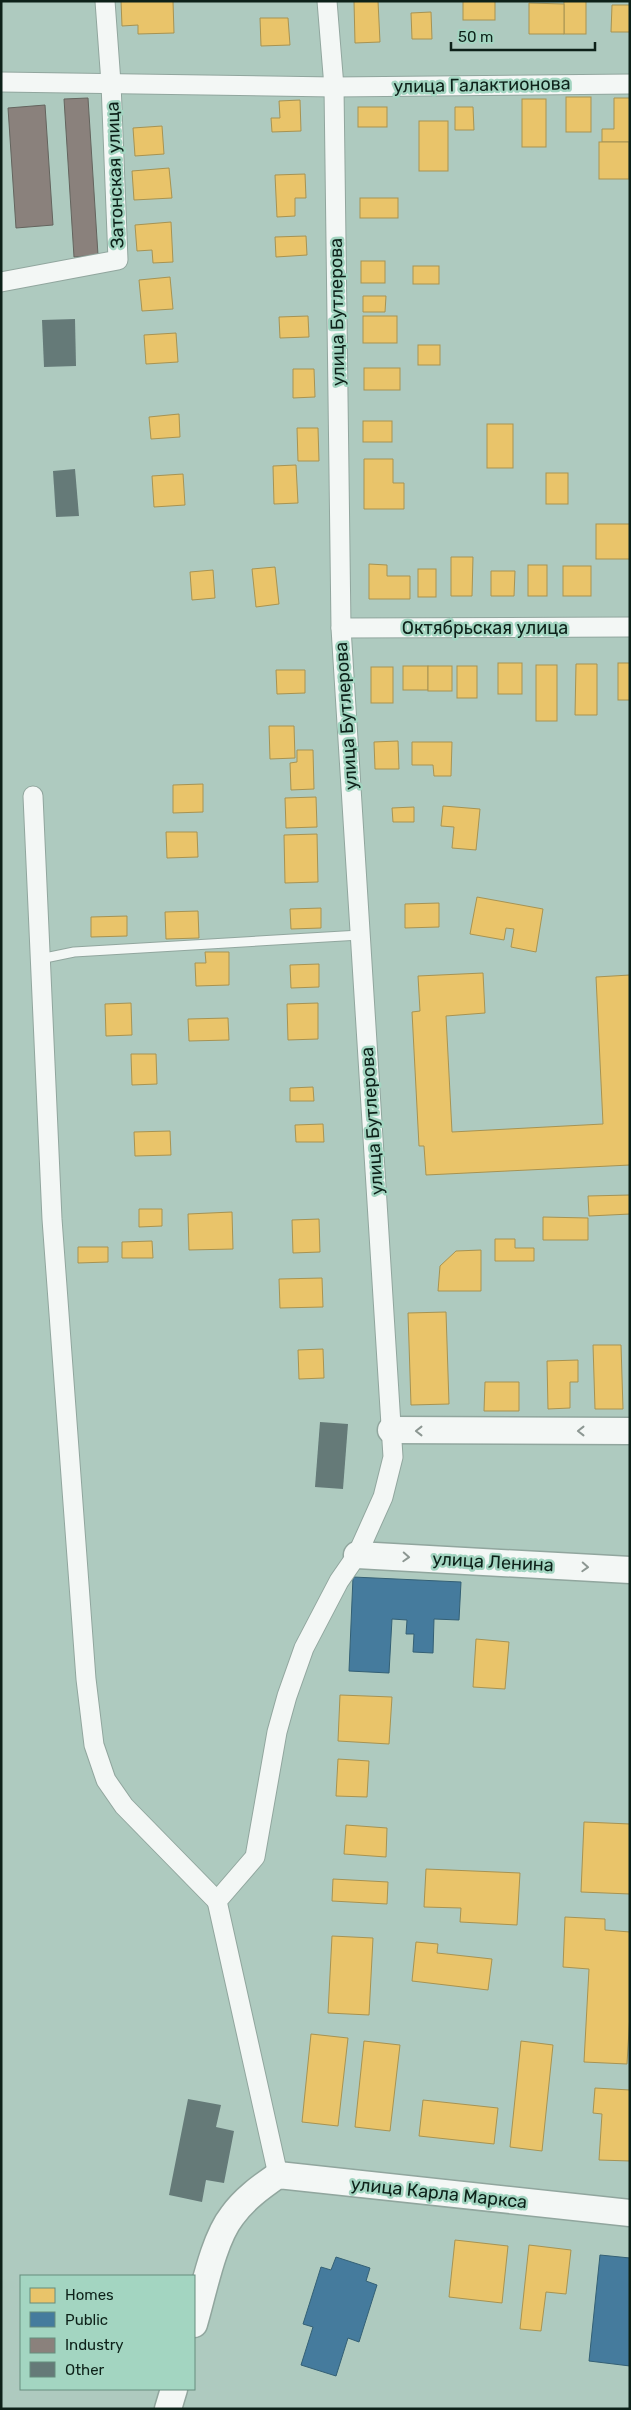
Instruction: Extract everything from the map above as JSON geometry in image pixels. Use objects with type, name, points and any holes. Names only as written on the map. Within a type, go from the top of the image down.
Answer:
[{"type":"main road","points":[[391,1430],[630,1431]]},
{"type":"main road","name":"улица Ленина","points":[[357,1555],[630,1570]]},
{"type":"main road","points":[[195,2321],[217,2248],[231,2217],[254,2192],[278,2175]]},
{"type":"main road","name":"улица Карла Маркса","points":[[278,2175],[630,2213]]},
{"type":"main road","points":[[168,2409],[174,2390]]},
{"type":"street","name":"Затонская улица","points":[[1,282],[118,260],[111,83],[105,1]]},
{"type":"street","name":"улица Бутлерова","points":[[217,1901],[255,1857],[277,1732],[287,1696],[304,1648],[321,1612],[357,1555],[383,1497],[393,1457],[341,628],[334,87],[327,1]]},
{"type":"street","name":"улица Галактионова","points":[[1,82],[334,87],[630,84]]},
{"type":"street","name":"Октябрьская улица","points":[[341,628],[630,627]]},
{"type":"street","points":[[33,796],[52,1218],[85,1671],[94,1745],[106,1780],[124,1806],[217,1901],[278,2175]]},
{"type":"lane","points":[[40,959],[74,952],[360,934]]},
{"type":"building: Homes","points":[[121,1],[173,1],[174,33],[138,34],[138,25],[122,26]]},
{"type":"building: Homes","points":[[354,1],[378,1],[380,42],[355,43]]},
{"type":"building: Homes","points":[[463,1],[495,1],[495,20],[463,20]]},
{"type":"building: Homes","points":[[564,1],[586,1],[586,34],[564,34]]},
{"type":"building: Homes","points":[[529,3],[564,4],[564,34],[529,34]]},
{"type":"building: Homes","points":[[612,5],[630,5],[630,32],[611,32]]},
{"type":"building: Homes","points":[[431,12],[432,39],[412,39],[411,13]]},
{"type":"building: Homes","points":[[260,18],[288,18],[290,45],[261,46]]},
{"type":"building: Homes","points":[[566,97],[591,97],[591,132],[566,132]]},
{"type":"building: Homes","points":[[614,98],[630,98],[630,142],[602,142],[602,129],[614,129]]},
{"type":"building: Homes","points":[[522,99],[546,99],[546,147],[522,147]]},
{"type":"building: Homes","points":[[300,100],[301,131],[272,132],[271,118],[280,118],[279,101]]},
{"type":"building: Homes","points":[[358,107],[387,107],[387,127],[358,127]]},
{"type":"building: Homes","points":[[455,107],[473,107],[474,130],[455,130]]},
{"type":"building: Homes","points":[[419,121],[448,121],[448,171],[419,171]]},
{"type":"building: Homes","points":[[162,126],[164,154],[135,156],[133,128]]},
{"type":"building: Homes","points":[[599,142],[629,142],[629,179],[599,179]]},
{"type":"building: Homes","points":[[169,168],[172,198],[134,200],[132,171]]},
{"type":"building: Homes","points":[[305,174],[306,198],[295,198],[295,216],[277,217],[275,175]]},
{"type":"building: Homes","points":[[360,198],[398,198],[398,218],[360,218]]},
{"type":"building: Homes","points":[[171,222],[173,262],[153,263],[152,250],[137,251],[135,225]]},
{"type":"building: Homes","points":[[306,236],[307,255],[276,257],[275,237]]},
{"type":"building: Homes","points":[[361,261],[385,261],[385,283],[361,283]]},
{"type":"building: Homes","points":[[413,266],[439,266],[439,284],[413,284]]},
{"type":"building: Homes","points":[[170,277],[173,309],[142,311],[139,280]]},
{"type":"building: Homes","points":[[363,296],[386,296],[385,312],[363,312]]},
{"type":"building: Homes","points":[[308,316],[309,337],[280,338],[279,317]]},
{"type":"building: Homes","points":[[363,316],[397,316],[397,343],[363,343]]},
{"type":"building: Homes","points":[[176,333],[178,362],[146,364],[144,335]]},
{"type":"building: Homes","points":[[418,345],[440,345],[440,365],[418,365]]},
{"type":"building: Homes","points":[[364,368],[400,368],[400,390],[364,390]]},
{"type":"building: Homes","points":[[293,369],[314,369],[315,397],[293,398]]},
{"type":"building: Homes","points":[[179,414],[180,437],[151,439],[149,417]]},
{"type":"building: Homes","points":[[363,421],[392,421],[392,442],[363,442]]},
{"type":"building: Homes","points":[[487,424],[513,424],[513,468],[487,468]]},
{"type":"building: Homes","points":[[297,428],[318,428],[319,461],[298,461]]},
{"type":"building: Homes","points":[[364,459],[393,459],[393,483],[404,483],[404,509],[364,509]]},
{"type":"building: Homes","points":[[296,465],[298,503],[274,504],[273,466]]},
{"type":"building: Homes","points":[[546,473],[568,473],[568,504],[546,504]]},
{"type":"building: Homes","points":[[183,474],[185,505],[154,507],[152,476]]},
{"type":"building: Homes","points":[[596,524],[630,524],[630,559],[596,559]]},
{"type":"building: Homes","points":[[451,557],[473,557],[472,596],[451,596]]},
{"type":"building: Homes","points":[[369,564],[387,565],[387,576],[410,576],[410,599],[369,599]]},
{"type":"building: Homes","points":[[528,565],[547,565],[547,596],[528,596]]},
{"type":"building: Homes","points":[[563,566],[591,566],[591,596],[563,596]]},
{"type":"building: Homes","points":[[275,567],[279,604],[256,607],[252,569]]},
{"type":"building: Homes","points":[[418,569],[436,569],[436,597],[418,597]]},
{"type":"building: Homes","points":[[213,570],[215,598],[192,600],[190,572]]},
{"type":"building: Homes","points":[[491,571],[515,571],[514,596],[491,596]]},
{"type":"building: Homes","points":[[498,663],[522,663],[522,694],[498,694]]},
{"type":"building: Homes","points":[[618,663],[630,663],[630,700],[618,700]]},
{"type":"building: Homes","points":[[576,664],[597,664],[597,715],[575,715]]},
{"type":"building: Homes","points":[[536,665],[557,665],[557,721],[536,721]]},
{"type":"building: Homes","points":[[403,666],[428,666],[428,690],[403,690]]},
{"type":"building: Homes","points":[[428,666],[452,666],[452,691],[428,691]]},
{"type":"building: Homes","points":[[457,666],[477,666],[477,698],[457,698]]},
{"type":"building: Homes","points":[[371,667],[393,667],[393,703],[371,703]]},
{"type":"building: Homes","points":[[276,670],[305,670],[305,693],[277,694]]},
{"type":"building: Homes","points":[[269,726],[294,726],[295,758],[270,759]]},
{"type":"building: Homes","points":[[398,741],[399,769],[375,769],[374,742]]},
{"type":"building: Homes","points":[[412,742],[452,742],[451,776],[434,776],[433,765],[412,765]]},
{"type":"building: Homes","points":[[297,750],[313,750],[314,789],[291,790],[290,763],[297,762]]},
{"type":"building: Homes","points":[[203,784],[203,812],[173,813],[173,785]]},
{"type":"building: Homes","points":[[316,797],[317,827],[286,828],[285,798]]},
{"type":"building: Homes","points":[[443,806],[480,809],[476,850],[452,848],[454,827],[441,826]]},
{"type":"building: Homes","points":[[414,807],[414,822],[393,822],[392,808]]},
{"type":"building: Homes","points":[[166,832],[197,832],[198,857],[167,858]]},
{"type":"building: Homes","points":[[317,834],[318,882],[285,883],[284,835]]},
{"type":"building: Homes","points":[[477,897],[543,909],[536,952],[511,947],[514,929],[506,928],[504,940],[470,934]]},
{"type":"building: Homes","points":[[439,903],[439,927],[405,928],[405,904]]},
{"type":"building: Homes","points":[[321,908],[321,928],[291,929],[290,909]]},
{"type":"building: Homes","points":[[198,911],[199,938],[166,939],[165,912]]},
{"type":"building: Homes","points":[[127,916],[127,936],[91,937],[91,917]]},
{"type":"building: Homes","points":[[205,952],[229,952],[229,985],[196,986],[195,963],[206,963]]},
{"type":"building: Homes","points":[[319,964],[319,987],[291,988],[290,965]]},
{"type":"building: Homes","points":[[483,973],[485,1013],[446,1016],[452,1132],[603,1124],[596,977],[630,975],[630,1165],[426,1175],[424,1146],[419,1146],[412,1012],[420,1011],[418,976]]},
{"type":"building: Homes","points":[[131,1003],[132,1035],[106,1036],[105,1004]]},
{"type":"building: Homes","points":[[318,1003],[318,1039],[288,1040],[287,1004]]},
{"type":"building: Homes","points":[[228,1018],[229,1040],[189,1041],[188,1019]]},
{"type":"building: Homes","points":[[131,1054],[156,1054],[157,1084],[132,1085]]},
{"type":"building: Homes","points":[[313,1087],[314,1101],[290,1101],[290,1088]]},
{"type":"building: Homes","points":[[323,1124],[324,1142],[296,1142],[295,1125]]},
{"type":"building: Homes","points":[[170,1131],[171,1155],[135,1156],[134,1132]]},
{"type":"building: Homes","points":[[630,1195],[630,1214],[589,1216],[588,1196]]},
{"type":"building: Homes","points":[[139,1209],[162,1209],[162,1226],[139,1227]]},
{"type":"building: Homes","points":[[232,1212],[233,1249],[189,1250],[188,1214]]},
{"type":"building: Homes","points":[[543,1217],[588,1218],[588,1240],[543,1240]]},
{"type":"building: Homes","points":[[319,1219],[320,1252],[293,1253],[292,1220]]},
{"type":"building: Homes","points":[[495,1239],[515,1239],[515,1248],[534,1248],[534,1261],[495,1261]]},
{"type":"building: Homes","points":[[152,1241],[153,1258],[122,1258],[122,1242]]},
{"type":"building: Homes","points":[[78,1247],[108,1247],[108,1262],[78,1263]]},
{"type":"building: Homes","points":[[481,1250],[481,1291],[438,1291],[440,1266],[456,1251]]},
{"type":"building: Homes","points":[[322,1278],[323,1307],[280,1308],[279,1279]]},
{"type":"building: Homes","points":[[446,1312],[449,1404],[411,1405],[408,1313]]},
{"type":"building: Homes","points":[[593,1345],[621,1345],[623,1409],[595,1409]]},
{"type":"building: Homes","points":[[323,1349],[324,1378],[299,1379],[298,1350]]},
{"type":"building: Homes","points":[[578,1360],[578,1382],[570,1382],[570,1408],[548,1409],[547,1361]]},
{"type":"building: Homes","points":[[485,1382],[519,1382],[519,1411],[484,1411]]},
{"type":"building: Homes","points":[[476,1639],[509,1642],[505,1689],[473,1687]]},
{"type":"building: Homes","points":[[340,1695],[392,1697],[389,1744],[338,1741]]},
{"type":"building: Homes","points":[[338,1759],[369,1761],[367,1797],[336,1796]]},
{"type":"building: Homes","points":[[584,1822],[630,1824],[630,1894],[581,1892]]},
{"type":"building: Homes","points":[[346,1825],[387,1828],[386,1857],[344,1854]]},
{"type":"building: Homes","points":[[426,1869],[520,1873],[517,1925],[460,1922],[461,1908],[424,1907]]},
{"type":"building: Homes","points":[[333,1879],[388,1882],[387,1904],[332,1901]]},
{"type":"building: Homes","points":[[565,1917],[605,1919],[605,1930],[630,1932],[630,2013],[627,2064],[584,2062],[589,1969],[563,1967]]},
{"type":"building: Homes","points":[[332,1936],[373,1938],[369,2015],[328,2013]]},
{"type":"building: Homes","points":[[416,1942],[438,1944],[437,1953],[492,1959],[488,1990],[412,1981]]},
{"type":"building: Homes","points":[[311,2034],[348,2038],[338,2126],[302,2122]]},
{"type":"building: Homes","points":[[364,2041],[400,2045],[390,2131],[355,2127]]},
{"type":"building: Homes","points":[[521,2041],[553,2045],[542,2151],[510,2147]]},
{"type":"building: Homes","points":[[595,2088],[630,2090],[630,2161],[599,2160],[602,2114],[593,2113]]},
{"type":"building: Homes","points":[[423,2100],[498,2108],[494,2144],[419,2136]]},
{"type":"building: Homes","points":[[455,2240],[508,2246],[502,2303],[449,2297]]},
{"type":"building: Homes","points":[[529,2245],[571,2250],[566,2294],[546,2292],[541,2331],[520,2329]]},
{"type":"building: Public","points":[[353,1577],[461,1582],[459,1620],[434,1619],[433,1653],[413,1652],[414,1634],[406,1634],[407,1620],[392,1619],[389,1673],[349,1671]]},
{"type":"building: Public","points":[[600,2255],[630,2258],[630,2366],[589,2361]]},
{"type":"building: Public","points":[[336,2257],[370,2268],[366,2281],[377,2285],[359,2342],[348,2338],[336,2376],[301,2365],[313,2327],[303,2324],[321,2267],[331,2270]]},
{"type":"building: Industry","points":[[88,98],[98,255],[74,257],[64,99]]},
{"type":"building: Industry","points":[[45,105],[53,225],[16,228],[8,108]]},
{"type":"building: Other","points":[[75,319],[76,366],[44,367],[42,320]]},
{"type":"building: Other","points":[[75,469],[79,516],[56,517],[53,471]]},
{"type":"building: Other","points":[[320,1422],[348,1424],[343,1489],[315,1487]]},
{"type":"building: Other","points":[[188,2099],[221,2105],[216,2127],[234,2131],[224,2183],[206,2180],[202,2202],[169,2195]]}]
